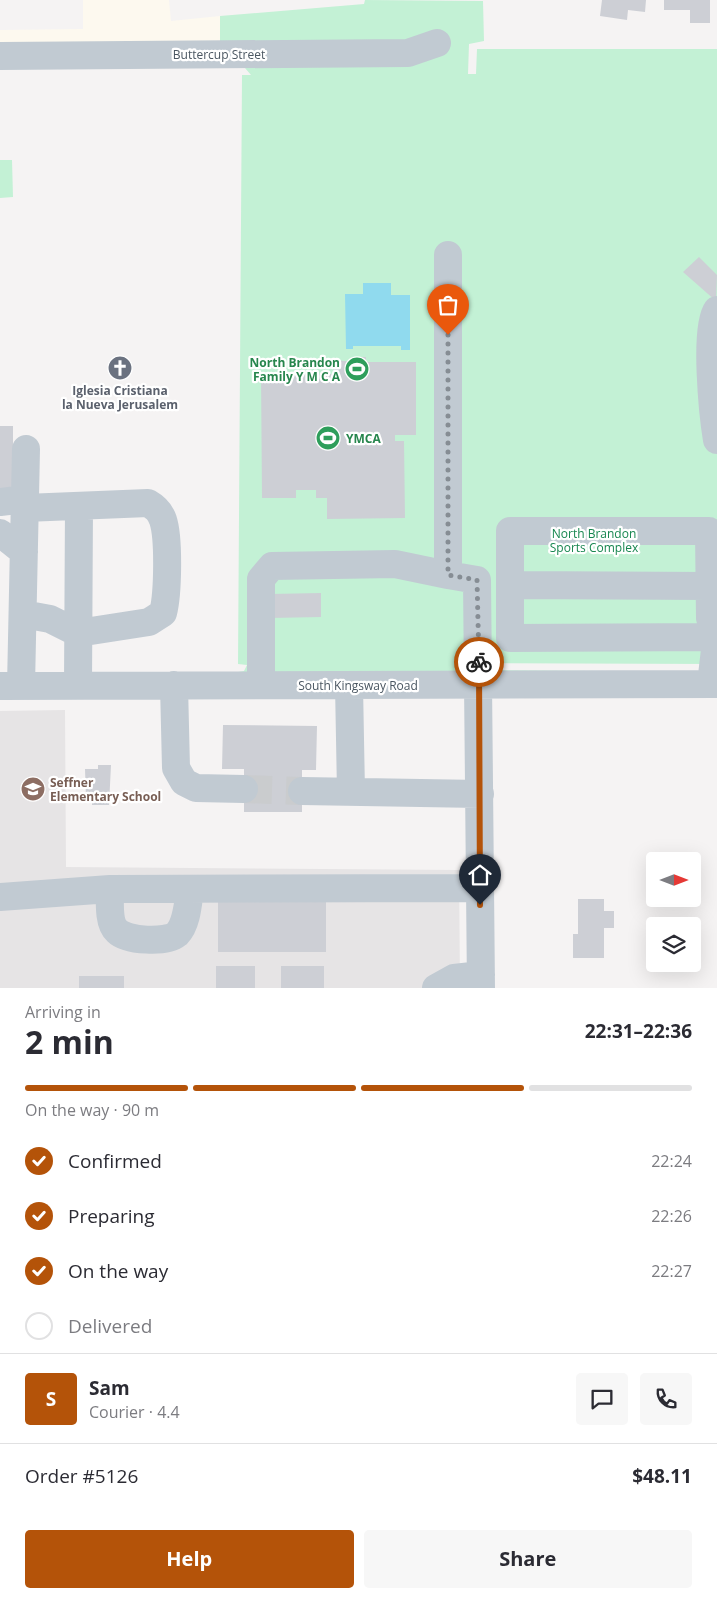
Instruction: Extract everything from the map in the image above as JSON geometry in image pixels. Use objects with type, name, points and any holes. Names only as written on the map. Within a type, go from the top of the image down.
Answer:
[{"type":"street","name":"Buttercup Street","points":[[0,56],[408,53],[437,43]]},
{"type":"street","points":[[448,256],[448,575]]},
{"type":"street","points":[[717,310],[711,324],[712,409],[717,440]]},
{"type":"street","points":[[11,686],[23,614],[24,552],[17,503],[26,449]]},
{"type":"street","points":[[17,503],[79,506],[148,503],[157,508],[163,521],[166,542],[167,599],[163,613],[149,622],[78,633],[50,620],[23,614]]},
{"type":"street","points":[[78,686],[79,506]]},
{"type":"street","points":[[714,684],[716,636],[710,618],[710,531],[510,531],[510,638],[716,636]]},
{"type":"street","points":[[0,534],[24,552]]},
{"type":"street","points":[[260,685],[260,579],[272,566],[395,564],[477,580],[481,981],[454,978],[436,988]]},
{"type":"street","points":[[510,584],[710,586]]},
{"type":"street","name":"South Kingsway Road","points":[[11,686],[714,684]]},
{"type":"street","points":[[174,685],[176,768],[184,782],[196,788],[244,789]]},
{"type":"street","points":[[349,685],[351,792]]},
{"type":"street","points":[[302,791],[480,794]]},
{"type":"street","points":[[0,897],[110,890],[479,888]]},
{"type":"street","points":[[110,890],[112,921],[116,931],[128,938],[139,940],[170,938],[177,934],[187,912],[190,889]]},
{"type":"shaded area","points":[[83,0],[169,0],[171,21],[220,16],[220,67],[0,67],[0,30],[83,29]]},
{"type":"shaded area","name":"Seffner Elementary School","points":[[65,710],[66,867],[459,870],[460,988],[0,988],[0,711]]},
{"type":"green space","name":"North Brandon Sports Complex","points":[[365,0],[483,1],[484,41],[469,44],[468,74],[476,74],[477,49],[717,49],[717,664],[461,663],[463,667],[470,670],[717,672],[238,672],[244,671],[247,665],[238,664],[242,75],[251,75],[245,68],[220,67],[220,16],[364,4]]},
{"type":"green space","points":[[0,160],[12,160],[13,197],[0,198]]},
{"type":"water","points":[[363,283],[391,283],[391,295],[410,295],[410,350],[401,350],[401,346],[353,346],[353,349],[346,349],[345,294],[363,294]]},
{"type":"building","points":[[602,0],[646,0],[645,12],[628,10],[627,20],[600,16]]},
{"type":"building","points":[[664,0],[710,0],[710,23],[690,23],[690,10],[664,10]]},
{"type":"building","points":[[699,257],[717,275],[716,301],[683,272]]},
{"type":"building","name":"YMCA","points":[[355,357],[366,357],[366,362],[416,362],[416,435],[395,435],[395,441],[404,441],[405,518],[327,519],[327,498],[316,498],[316,490],[296,490],[296,498],[262,498],[261,374],[333,374],[333,360],[355,362]]},
{"type":"building","points":[[0,426],[13,426],[13,490],[0,490]]},
{"type":"building","points":[[321,593],[321,617],[270,618],[270,594]]},
{"type":"building","points":[[223,725],[317,726],[316,770],[302,770],[302,812],[244,812],[244,769],[222,769]]},
{"type":"building","points":[[98,765],[111,765],[109,805],[92,805],[92,798],[86,798],[85,769],[98,769]]},
{"type":"building","points":[[218,899],[326,899],[326,952],[218,952]]},
{"type":"building","points":[[578,899],[604,899],[604,911],[614,911],[614,928],[604,928],[604,958],[573,958],[573,934],[578,934]]},
{"type":"building","points":[[216,966],[255,966],[255,988],[216,988]]},
{"type":"building","points":[[281,966],[324,966],[324,988],[281,988]]},
{"type":"building","points":[[79,976],[124,976],[124,988],[79,988]]},
{"type":"tunnel","points":[[244,789],[302,791]]},
{"type":"way so far","points":[[448,335],[448,575],[477,580],[479,662]]},
{"type":"place","name":"Iglesia Cristiana la Nueva Jerusalem","points":[[120,368]]},
{"type":"place","name":"North Brandon Family Y M C A","points":[[357,369]]},
{"type":"place","name":"YMCA","points":[[328,438]]},
{"type":"place","name":"Seffner Elementary School","points":[[33,789]]},
{"type":"route","points":[[479,662],[480,905]]}]
